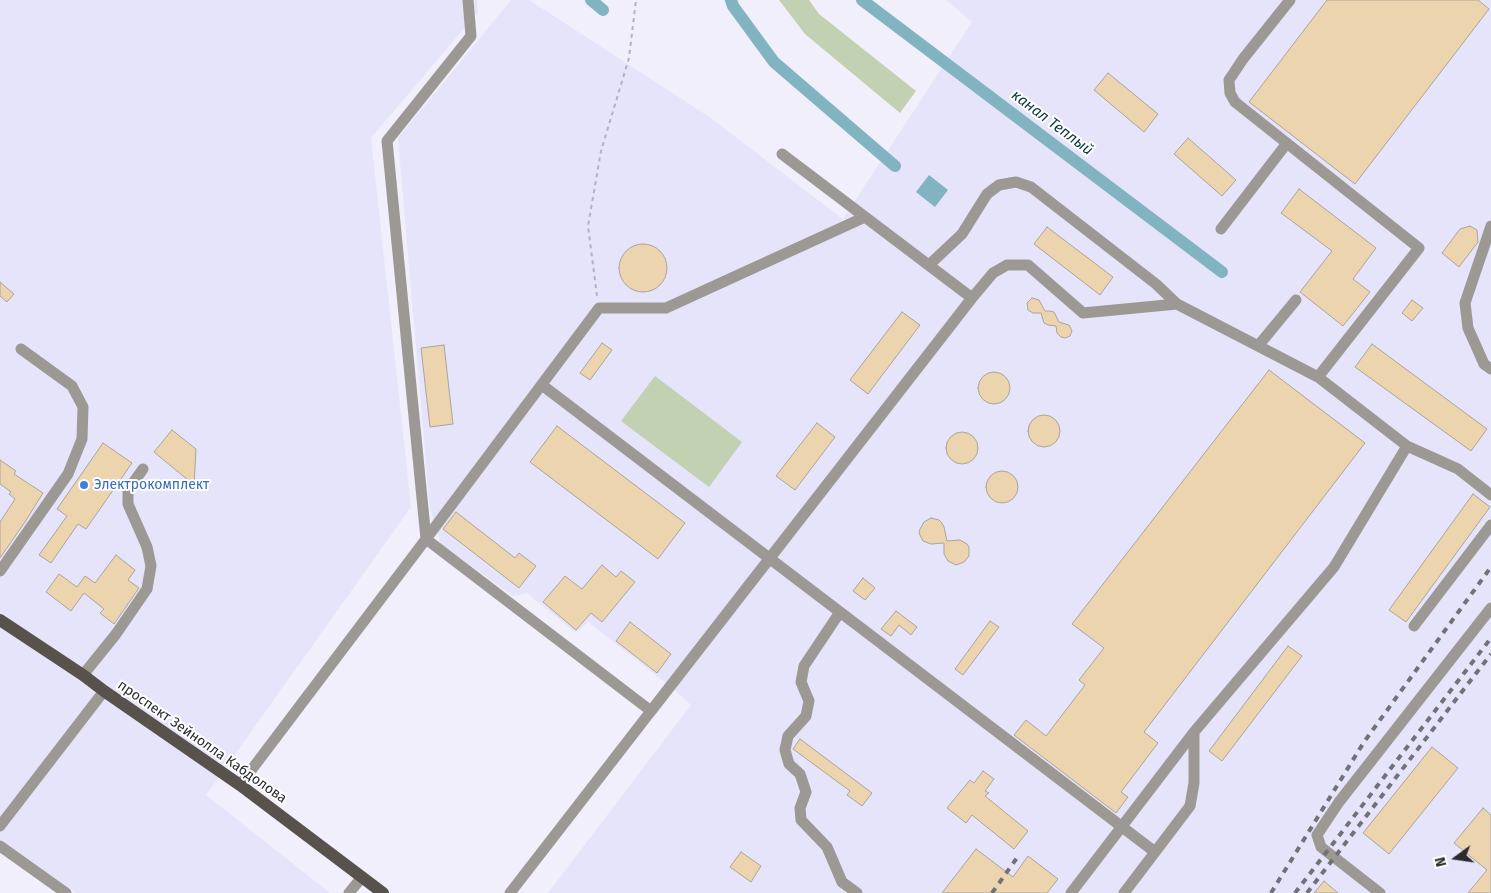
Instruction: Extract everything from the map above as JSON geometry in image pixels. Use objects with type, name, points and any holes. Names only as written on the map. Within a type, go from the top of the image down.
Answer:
[{"type":"main road","name":"проспект Зейнолла Кабдолова","points":[[0,620],[83,675],[240,785],[383,893]]},
{"type":"street","points":[[468,0],[471,36],[387,141],[426,539],[651,711]]},
{"type":"street","points":[[1290,0],[1229,80],[1230,93],[1235,102],[1419,248],[1318,377]]},
{"type":"street","points":[[1222,229],[1287,143]]},
{"type":"street","points":[[782,154],[972,298]]},
{"type":"street","points":[[929,266],[962,234],[986,194],[999,185],[1016,182],[1031,187],[1156,284],[1176,304],[1318,377],[1407,446],[1458,469],[1491,495]]},
{"type":"street","points":[[240,785],[599,308],[666,308],[865,217]]},
{"type":"street","points":[[1491,226],[1465,302],[1468,328],[1484,364],[1491,369]]},
{"type":"street","points":[[510,893],[992,274],[1007,265],[1028,265],[1083,313],[1176,304]]},
{"type":"street","points":[[1258,346],[1296,300]]},
{"type":"street","points":[[0,571],[68,474],[82,439],[83,407],[72,386],[21,349]]},
{"type":"street","points":[[542,385],[1155,852]]},
{"type":"street","points":[[1072,893],[1194,732],[1334,567],[1407,446]]},
{"type":"street","points":[[83,675],[116,634],[147,589],[152,566],[147,547],[128,504],[128,490],[143,469]]},
{"type":"street","points":[[1414,626],[1491,525]]},
{"type":"street","points":[[1380,893],[1321,848],[1317,835],[1339,802],[1491,608]]},
{"type":"street","points":[[840,612],[804,666],[801,682],[809,701],[806,716],[788,736],[785,750],[789,764],[800,774],[806,792],[800,808],[801,820],[827,847],[842,882],[857,893]]},
{"type":"street","points":[[0,826],[104,691]]},
{"type":"street","points":[[1124,893],[1190,806],[1194,783],[1194,732]]},
{"type":"street","points":[[0,846],[66,893]]},
{"type":"street","points":[[349,893],[362,876]]},
{"type":"path","points":[[599,308],[588,226],[601,151],[629,58],[636,0]]},
{"type":"shaded area","points":[[0,0],[477,0],[478,12],[371,138],[411,507],[206,795],[330,893],[76,893],[0,839]]},
{"type":"shaded area","points":[[511,0],[529,0],[708,116],[843,219],[972,22],[946,0],[1491,0],[1491,893],[548,893],[691,705],[588,622],[576,633],[527,593],[513,596],[441,544],[430,509],[398,138]]},
{"type":"shaded area","points":[[929,175],[948,190],[935,207],[916,192]]},
{"type":"green space","points":[[779,0],[809,0],[819,14],[916,91],[900,113],[805,34]]},
{"type":"green space","points":[[655,376],[742,442],[709,487],[621,421]]},
{"type":"building","points":[[1327,0],[1478,0],[1489,9],[1355,184],[1249,102]]},
{"type":"building","points":[[1108,73],[1158,114],[1144,132],[1094,90]]},
{"type":"building","points":[[1188,138],[1236,180],[1222,196],[1174,154]]},
{"type":"building","points":[[1299,189],[1376,248],[1353,279],[1370,292],[1343,326],[1300,292],[1332,251],[1281,213]]},
{"type":"building","points":[[1470,226],[1477,230],[1478,242],[1459,267],[1442,253],[1460,229]]},
{"type":"building","points":[[1047,227],[1113,277],[1100,295],[1034,244]]},
{"type":"building","points":[[643,244],[652,246],[660,251],[665,259],[667,268],[665,277],[660,285],[652,290],[643,292],[634,290],[626,285],[621,277],[619,268],[621,259],[626,251],[634,246]]},
{"type":"building","points":[[0,282],[14,294],[7,302],[0,296]]},
{"type":"building","points":[[1032,298],[1039,300],[1045,311],[1054,312],[1059,322],[1069,325],[1072,331],[1070,336],[1061,337],[1057,333],[1056,326],[1044,323],[1041,313],[1033,313],[1028,310],[1027,303]]},
{"type":"building","points":[[1412,300],[1423,308],[1412,321],[1402,313]]},
{"type":"building","points":[[902,312],[920,325],[868,394],[850,380]]},
{"type":"building","points":[[602,343],[612,350],[590,380],[580,373]]},
{"type":"building","points":[[1372,344],[1487,429],[1471,451],[1355,367]]},
{"type":"building","points":[[444,345],[453,424],[430,427],[421,348]]},
{"type":"building","points":[[1269,370],[1365,443],[1144,732],[1158,743],[1121,792],[1128,797],[1116,813],[1014,735],[1026,720],[1046,736],[1085,685],[1079,680],[1104,648],[1072,624]]},
{"type":"building","points":[[994,372],[1006,376],[1010,388],[1006,400],[994,404],[982,400],[978,388],[982,376]]},
{"type":"building","points":[[1044,415],[1056,419],[1060,431],[1056,443],[1044,447],[1032,443],[1028,431],[1032,419]]},
{"type":"building","points":[[817,423],[835,437],[795,490],[776,476]]},
{"type":"building","points":[[557,426],[685,523],[658,559],[530,462]]},
{"type":"building","points":[[172,430],[196,449],[194,485],[154,452]]},
{"type":"building","points":[[962,432],[974,436],[978,448],[974,460],[962,464],[950,460],[946,448],[950,436]]},
{"type":"building","points":[[103,443],[132,463],[86,529],[78,524],[51,563],[39,555],[67,516],[57,509]]},
{"type":"building","points":[[0,460],[16,471],[14,474],[43,493],[0,558],[0,522],[15,499],[9,494],[11,492],[0,484]]},
{"type":"building","points":[[1002,471],[1014,475],[1018,487],[1014,499],[1002,503],[990,499],[986,487],[990,475]]},
{"type":"building","points":[[1473,494],[1490,507],[1406,622],[1389,610]]},
{"type":"building","points":[[456,512],[515,558],[519,553],[536,566],[519,588],[443,529]]},
{"type":"building","points":[[931,518],[942,523],[947,541],[960,540],[967,544],[969,556],[964,562],[956,565],[948,561],[944,554],[944,543],[931,544],[923,541],[919,533],[920,529],[924,522]]},
{"type":"building","points":[[116,555],[135,570],[128,580],[139,588],[114,624],[100,613],[104,609],[84,593],[71,611],[46,592],[59,574],[77,587],[85,576],[95,583]]},
{"type":"building","points":[[602,565],[616,577],[621,571],[635,582],[602,622],[591,613],[576,630],[543,602],[565,576],[582,589]]},
{"type":"building","points":[[863,578],[875,588],[865,600],[853,591]]},
{"type":"building","points":[[896,611],[917,627],[911,635],[899,625],[891,636],[881,629]]},
{"type":"building","points":[[990,621],[999,627],[963,675],[955,669]]},
{"type":"building","points":[[630,622],[671,654],[657,673],[616,641]]},
{"type":"building","points":[[1288,646],[1302,656],[1222,761],[1209,751]]},
{"type":"building","points":[[800,739],[872,793],[862,806],[847,795],[850,791],[793,749]]},
{"type":"building","points":[[1432,747],[1458,768],[1389,854],[1363,833]]},
{"type":"building","points":[[983,771],[994,779],[985,791],[989,793],[985,796],[1028,831],[1014,849],[972,815],[966,823],[947,808],[970,780],[974,783]]},
{"type":"building","points":[[1483,808],[1491,815],[1491,893],[1468,893],[1487,870],[1454,843]]},
{"type":"building","points":[[976,849],[1013,877],[1028,856],[1058,879],[1047,893],[942,893]]},
{"type":"building","points":[[741,852],[761,866],[751,882],[730,867]]},
{"type":"building","points":[[1324,881],[1338,893],[1314,893]]},
{"type":"waterway","points":[[591,0],[603,10]]},
{"type":"waterway","name":"канал Теплый","points":[[731,0],[733,6],[774,62],[895,166]]},
{"type":"waterway","name":"канал Теплый","points":[[862,0],[1222,272]]},
{"type":"railway","points":[[1271,893],[1364,742],[1491,567]]},
{"type":"railway","points":[[1295,893],[1491,638]]},
{"type":"railway","points":[[1307,893],[1491,654]]},
{"type":"railway","points":[[992,893],[1019,855]]},
{"type":"place","name":"Электрокомплект","points":[[84,485]]}]
